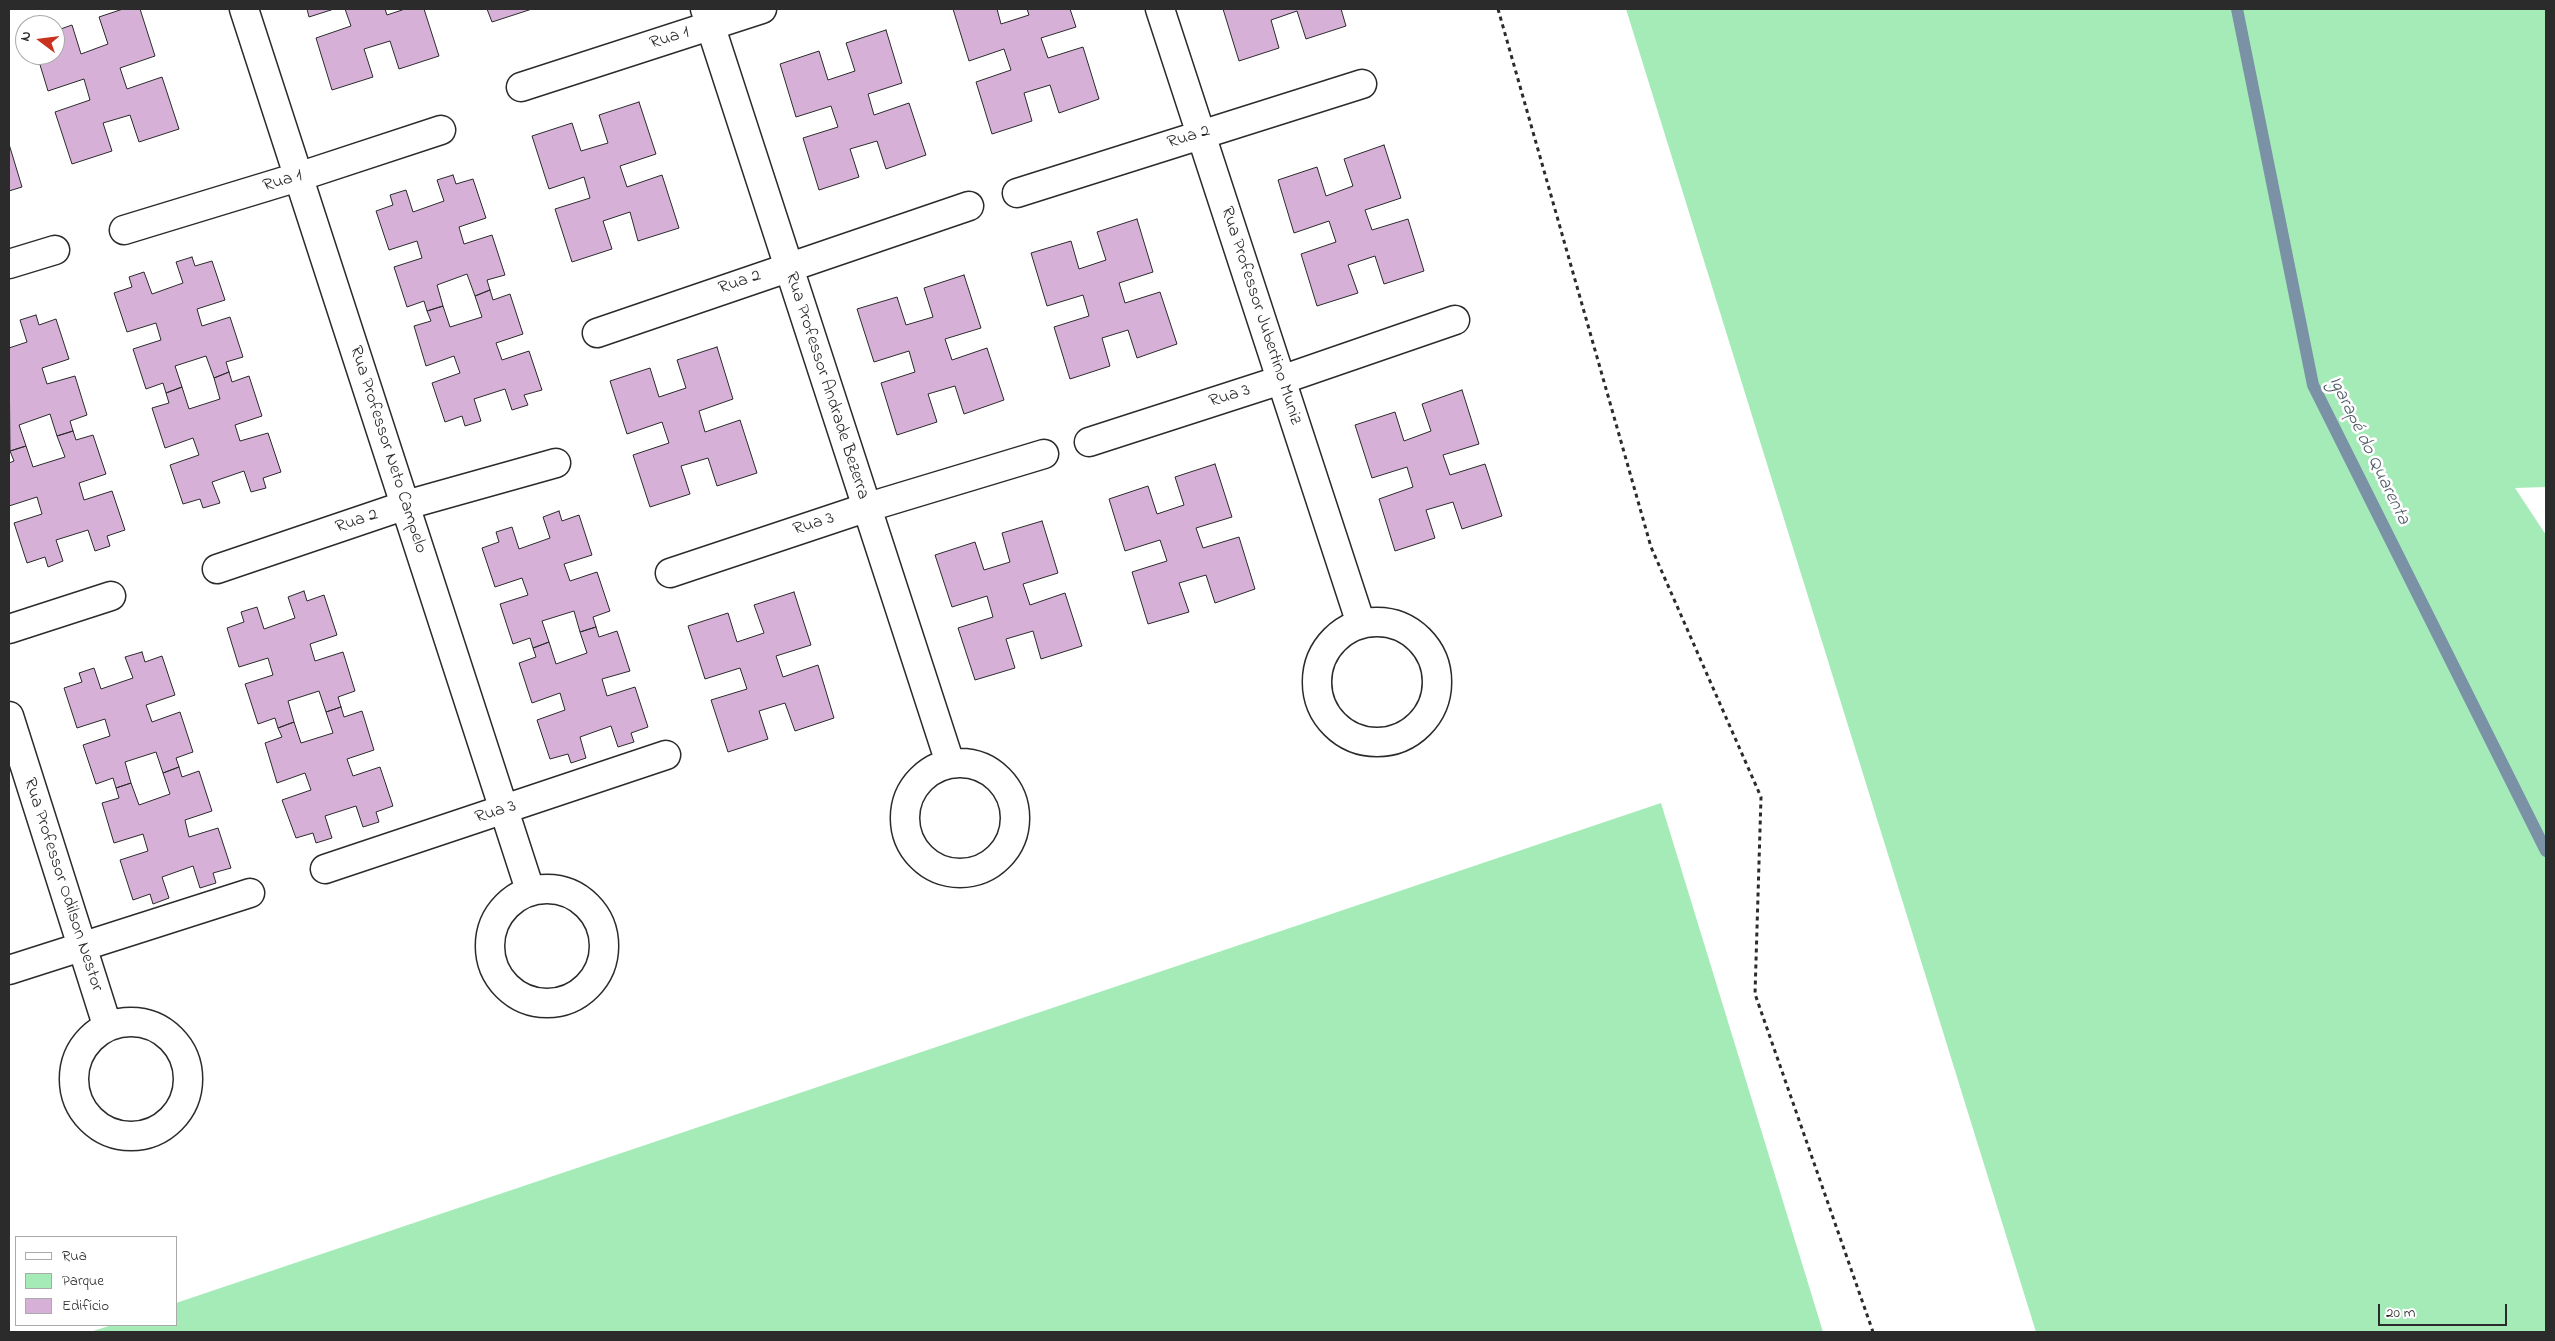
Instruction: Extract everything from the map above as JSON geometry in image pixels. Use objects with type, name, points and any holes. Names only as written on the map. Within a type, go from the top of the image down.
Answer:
[{"type":"street","name":"Rua Professor Neto Campelo","points":[[244,9],[530,890]]},
{"type":"street","name":"Rua 1","points":[[521,87],[707,17],[762,9]]},
{"type":"street","name":"Rua Professor Jubertino Muniz","points":[[1160,9],[1361,624]]},
{"type":"street","name":"Rua Professor Andrade Bezerra","points":[[707,17],[950,763]]},
{"type":"street","name":"Rua 2","points":[[1017,193],[1362,84]]},
{"type":"street","name":"Rua 1","points":[[124,230],[298,177],[441,130]]},
{"type":"street","name":"Rua 2","points":[[597,333],[969,206]]},
{"type":"street","points":[[9,264],[55,250]]},
{"type":"street","name":"Rua 3","points":[[1089,442],[1281,380],[1455,320]]},
{"type":"street","name":"Rua 3","points":[[670,573],[866,508],[1044,454]]},
{"type":"street","name":"Rua 2","points":[[217,569],[406,505],[556,462]]},
{"type":"street","points":[[9,629],[111,596]]},
{"type":"street","points":[[1388,622],[1413,632],[1431,653],[1438,679],[1433,706],[1418,728],[1394,741],[1367,743],[1342,732],[1324,712],[1317,686],[1321,660],[1336,637],[1361,624],[1388,622]]},
{"type":"street","name":"Rua Professor Odilson Nestor","points":[[9,716],[107,1025]]},
{"type":"street","name":"Rua 3","points":[[325,869],[666,755]]},
{"type":"street","points":[[950,763],[976,765],[999,779],[1013,802],[1014,828],[1003,853],[982,869],[956,874],[930,866],[912,846],[904,821],[909,795],[920,781],[926,774],[950,763]]},
{"type":"street","points":[[554,888],[570,893],[578,896],[595,912],[604,934],[604,959],[594,980],[576,996],[552,1003],[529,1000],[508,988],[494,968],[490,945],[495,921],[510,902],[530,890],[554,888]]},
{"type":"street","points":[[9,970],[250,893]]},
{"type":"street","points":[[134,1020],[160,1028],[181,1048],[184,1056],[189,1074],[185,1102],[168,1124],[142,1136],[115,1135],[91,1121],[76,1098],[74,1069],[85,1043],[107,1025],[134,1020]]},
{"type":"path","points":[[1498,9],[1651,547],[1761,797],[1755,994],[1873,1332]]},
{"type":"green space","points":[[1626,9],[2546,9],[2546,487],[2515,488],[2546,535],[2546,1332],[2036,1332]]},
{"type":"green space","points":[[1661,803],[1823,1332],[90,1332],[109,1326],[178,1326],[178,1302]]},
{"type":"building","points":[[123,9],[140,9],[155,56],[120,68],[127,89],[162,77],[179,129],[139,142],[130,115],[103,123],[112,151],[72,164],[55,112],[90,100],[84,79],[48,91],[40,65],[65,65],[65,27],[72,25],[81,54],[108,44],[99,17]]},
{"type":"building","points":[[307,9],[334,9],[309,17]]},
{"type":"building","points":[[345,9],[385,9],[387,15],[405,9],[424,9],[439,56],[399,69],[390,41],[364,49],[373,77],[332,90],[316,38],[351,26]]},
{"type":"building","points":[[487,9],[532,9],[492,22]]},
{"type":"building","points":[[953,9],[997,9],[1001,24],[1029,15],[1027,9],[1070,9],[1076,27],[1041,38],[1048,58],[1083,47],[1099,99],[1059,113],[1050,85],[1024,93],[1032,121],[992,134],[976,82],[1011,70],[1004,49],[969,61]]},
{"type":"building","points":[[1223,9],[1341,9],[1346,26],[1306,39],[1297,11],[1271,20],[1279,48],[1239,61]]},
{"type":"building","points":[[886,30],[902,83],[868,94],[874,115],[909,103],[926,155],[886,169],[877,141],[850,149],[859,177],[819,190],[803,138],[838,127],[831,106],[796,117],[780,64],[819,51],[828,80],[855,71],[846,43]]},
{"type":"building","points":[[639,102],[656,154],[620,166],[627,187],[662,175],[679,228],[638,241],[630,212],[603,221],[612,249],[572,262],[555,209],[590,198],[584,177],[549,189],[532,136],[572,123],[581,151],[608,143],[599,115]]},
{"type":"building","points":[[9,144],[22,187],[9,191]]},
{"type":"building","points":[[1384,145],[1401,198],[1365,210],[1372,230],[1408,219],[1424,271],[1384,284],[1375,256],[1348,265],[1358,293],[1317,306],[1301,254],[1336,242],[1329,221],[1294,233],[1278,180],[1317,167],[1326,196],[1353,186],[1344,159]]},
{"type":"building","points":[[453,175],[456,184],[473,179],[486,218],[459,227],[464,244],[492,235],[505,275],[487,280],[490,290],[475,296],[467,274],[437,285],[443,306],[427,311],[424,301],[407,307],[394,267],[422,258],[417,241],[389,250],[376,211],[393,205],[390,195],[406,190],[413,212],[444,201],[437,180]]},
{"type":"building","points":[[1137,219],[1153,272],[1119,283],[1125,303],[1160,292],[1177,344],[1137,358],[1128,330],[1102,338],[1110,366],[1070,379],[1054,327],[1089,316],[1083,295],[1047,306],[1031,253],[1071,241],[1079,269],[1106,260],[1097,232]]},
{"type":"building","points":[[192,257],[195,266],[212,261],[225,300],[197,309],[202,326],[230,317],[243,357],[226,362],[229,372],[214,378],[206,356],[175,366],[182,387],[166,393],[163,383],[146,389],[133,349],[161,340],[156,323],[127,332],[114,293],[132,287],[129,277],[144,272],[152,294],[183,283],[176,262]]},
{"type":"building","points":[[964,275],[981,328],[945,339],[952,360],[987,348],[1004,400],[964,414],[955,386],[928,394],[937,422],[897,435],[881,383],[915,372],[909,351],[874,362],[857,309],[897,297],[906,325],[933,317],[924,288]]},
{"type":"building","points":[[490,290],[493,300],[510,294],[523,334],[496,343],[502,360],[529,351],[542,390],[524,395],[528,405],[512,410],[505,389],[474,399],[481,421],[465,426],[462,416],[445,422],[432,383],[460,373],[454,356],[426,366],[414,326],[431,321],[427,311],[443,306],[450,327],[482,317],[475,296]]},
{"type":"building","points":[[36,315],[39,325],[56,319],[69,359],[42,368],[47,384],[75,376],[87,415],[70,421],[73,431],[57,436],[50,414],[19,425],[26,446],[10,451],[9,348],[27,342],[20,320]]},
{"type":"building","points":[[717,347],[733,399],[699,411],[705,432],[740,420],[757,473],[717,486],[708,458],[681,466],[690,494],[650,507],[633,455],[669,443],[662,422],[627,434],[610,381],[650,368],[659,397],[686,388],[677,360]]},
{"type":"building","points":[[229,372],[232,382],[249,376],[262,416],[235,425],[240,441],[268,433],[281,472],[263,478],[266,488],[251,492],[244,471],[212,482],[220,503],[203,508],[200,499],[183,504],[170,465],[199,455],[193,438],[165,448],[152,408],[169,403],[166,393],[182,387],[189,409],[220,399],[214,378]]},
{"type":"building","points":[[1462,390],[1479,444],[1443,455],[1450,475],[1485,464],[1502,516],[1462,529],[1453,502],[1426,510],[1435,538],[1395,551],[1379,499],[1413,487],[1407,467],[1372,478],[1355,425],[1395,412],[1404,441],[1431,431],[1422,404]]},
{"type":"building","points":[[73,431],[76,440],[93,435],[106,474],[79,483],[84,500],[112,491],[125,530],[107,536],[110,546],[95,551],[88,530],[56,540],[63,561],[48,567],[45,557],[27,563],[14,523],[42,514],[37,497],[9,506],[9,463],[14,461],[10,451],[26,446],[33,467],[65,457],[57,436]]},
{"type":"building","points":[[1215,464],[1232,517],[1196,528],[1203,548],[1239,537],[1255,589],[1215,603],[1206,575],[1179,583],[1189,612],[1148,624],[1132,572],[1167,561],[1160,540],[1125,551],[1109,499],[1148,486],[1157,514],[1184,505],[1175,477]]},
{"type":"building","points":[[559,511],[562,521],[579,515],[592,555],[564,564],[570,581],[597,572],[610,611],[593,617],[596,627],[580,632],[574,611],[542,621],[549,642],[533,648],[530,638],[513,644],[500,604],[528,595],[522,578],[495,587],[482,548],[499,542],[496,532],[512,527],[519,549],[550,538],[543,517]]},
{"type":"building","points":[[1042,521],[1058,573],[1023,584],[1030,605],[1065,593],[1082,646],[1041,659],[1033,631],[1006,639],[1015,668],[975,680],[958,628],[993,617],[987,596],[952,607],[935,555],[975,542],[984,570],[1010,562],[1002,533]]},
{"type":"building","points":[[304,591],[307,601],[324,595],[337,635],[310,644],[315,661],[343,652],[355,691],[338,697],[341,707],[326,712],[319,691],[288,701],[294,722],[278,728],[275,718],[258,724],[245,684],[273,675],[268,658],[239,667],[227,628],[244,622],[241,612],[257,607],[264,629],[295,618],[288,597]]},
{"type":"building","points":[[794,592],[811,645],[776,656],[783,677],[818,665],[834,718],[795,731],[785,703],[759,711],[768,739],[728,752],[711,700],[747,689],[740,668],[705,679],[688,626],[728,613],[737,642],[764,633],[754,605]]},
{"type":"building","points":[[596,627],[599,637],[617,631],[630,671],[602,679],[607,696],[635,687],[648,727],[631,733],[634,742],[618,747],[611,726],[580,737],[586,758],[571,763],[568,754],[550,759],[537,720],[565,710],[560,693],[532,703],[519,663],[536,657],[533,648],[549,642],[556,664],[587,653],[580,632]]},
{"type":"building","points":[[142,652],[145,662],[162,656],[175,695],[146,705],[152,722],[180,712],[193,752],[176,758],[179,767],[163,773],[156,752],[125,762],[131,783],[116,788],[113,778],[96,784],[83,745],[110,736],[105,719],[77,728],[64,688],[82,682],[79,673],[94,668],[101,689],[133,678],[125,657]]},
{"type":"building","points":[[341,707],[344,717],[362,711],[374,750],[347,759],[353,776],[380,767],[393,806],[376,812],[379,822],[363,827],[356,806],[325,816],[332,838],[316,843],[313,833],[296,838],[282,800],[311,790],[305,773],[277,783],[265,743],[282,737],[278,728],[294,722],[301,743],[333,733],[326,712]]},
{"type":"building","points":[[179,767],[182,777],[199,771],[212,811],[185,820],[189,837],[218,828],[231,868],[213,873],[216,883],[200,888],[193,866],[162,877],[169,898],[153,904],[150,894],[133,900],[120,860],[148,851],[143,834],[114,843],[102,803],[119,798],[116,788],[131,783],[139,805],[170,794],[163,773]]},
{"type":"waterway","name":"Igarapé do Quarenta","points":[[2237,9],[2313,385],[2546,851]]}]
